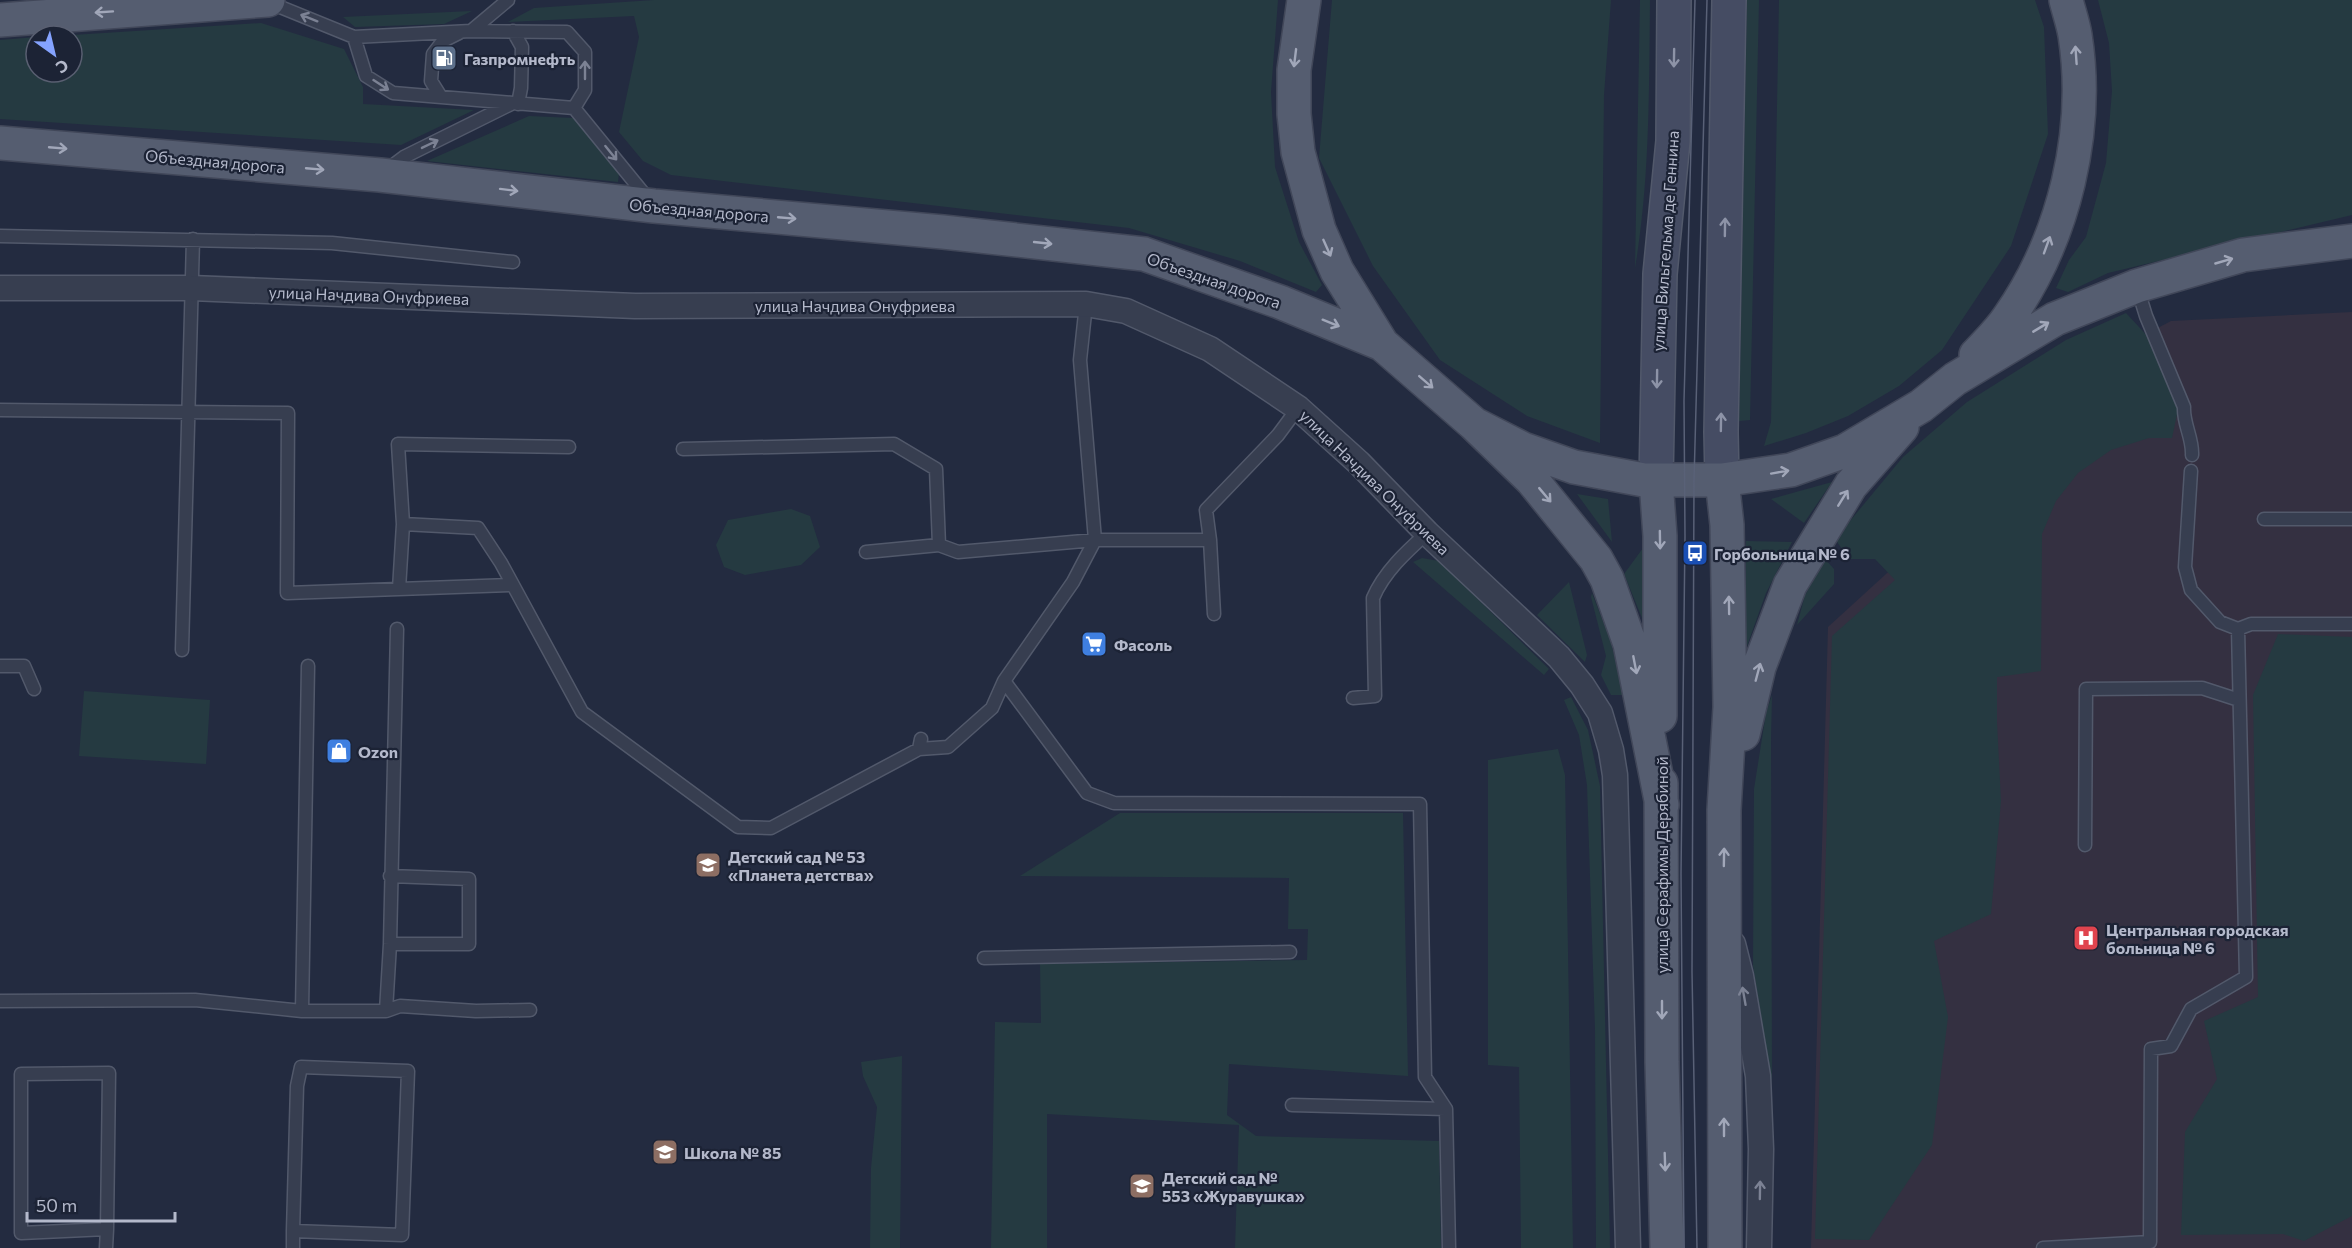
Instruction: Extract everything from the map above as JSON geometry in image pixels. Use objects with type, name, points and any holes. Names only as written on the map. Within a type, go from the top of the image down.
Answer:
[{"type":"main road","points":[[0,20],[266,0]]},
{"type":"main road","points":[[1304,0],[1294,70],[1298,152],[1319,230],[1337,271],[1382,344],[1474,424],[1532,480],[1583,540],[1606,579],[1630,644],[1662,805]]},
{"type":"main road","name":"улица Вильгельма де Геннина","points":[[1656,481],[1660,274],[1673,141],[1674,0]]},
{"type":"main road","points":[[1725,1248],[1723,904],[1724,810],[1730,707],[1727,525],[1721,441],[1729,0]]},
{"type":"main road","points":[[1955,379],[2008,318],[2041,264],[2063,203],[2076,139],[2079,90],[2075,35],[2066,0]]},
{"type":"main road","name":"Объездная дорога","points":[[0,144],[380,175],[654,206],[943,232],[1144,254],[1280,302],[1382,344]]},
{"type":"main road","points":[[1474,424],[1523,449],[1574,466],[1656,481],[1722,480],[1791,470],[1845,451],[1921,406],[1955,379],[2055,319],[2137,286],[2243,255],[2352,241]]},
{"type":"main road","points":[[1724,810],[1759,667],[1790,585],[1851,485],[1921,406]]},
{"type":"main road","name":"улица Серафимы Дерябиной","points":[[1656,481],[1660,536],[1662,1062],[1667,1248]]},
{"type":"street","name":"улица Начдива Онуфриева","points":[[0,288],[191,288],[635,306],[1086,304],[1126,311],[1210,349],[1298,408],[1359,463],[1427,533],[1559,657],[1600,713],[1611,750],[1615,775],[1628,1248]]},
{"type":"street","points":[[1723,904],[1741,976],[1758,1076],[1761,1149],[1759,1248]]},
{"type":"lane","points":[[266,0],[354,37],[467,31],[567,32],[585,52],[585,90],[574,108]]},
{"type":"lane","points":[[441,97],[431,81],[434,54],[443,41],[467,31],[508,0]]},
{"type":"lane","points":[[380,175],[404,157],[515,104],[521,88],[522,47],[513,31]]},
{"type":"lane","points":[[354,37],[366,76],[393,93],[574,108],[654,206]]},
{"type":"lane","points":[[0,236],[332,243],[513,262]]},
{"type":"lane","points":[[182,650],[193,239]]},
{"type":"lane","points":[[2137,286],[2146,316],[2184,407],[2183,415],[2193,443],[2192,455]]},
{"type":"lane","points":[[403,524],[478,528],[582,712],[738,827],[771,828],[920,744],[948,747],[992,708],[1004,681],[1073,582],[1095,540],[1080,360],[1086,304]]},
{"type":"lane","points":[[1214,614],[1206,510],[1278,435],[1298,408]]},
{"type":"lane","points":[[0,411],[288,413],[287,593],[512,585]]},
{"type":"lane","points":[[399,589],[403,524],[398,444],[569,447]]},
{"type":"lane","points":[[682,449],[894,444],[936,469],[939,545]]},
{"type":"lane","points":[[2191,471],[2185,567],[2191,590],[2220,622],[2238,629],[2251,624],[2352,624]]},
{"type":"lane","points":[[2264,519],[2352,519]]},
{"type":"lane","points":[[1353,698],[1375,696],[1373,598],[1378,586],[1402,556],[1427,533]]},
{"type":"lane","points":[[866,552],[939,545],[958,552],[1095,540],[1210,540]]},
{"type":"lane","points":[[386,1011],[390,944],[397,629]]},
{"type":"lane","points":[[2043,1248],[2150,1242],[2151,1049],[2171,1046],[2191,1009],[2246,977],[2238,629]]},
{"type":"lane","points":[[0,666],[24,666],[34,689]]},
{"type":"lane","points":[[302,1011],[308,666]]},
{"type":"lane","points":[[1004,681],[1087,793],[1114,803],[1420,804],[1425,1077],[1446,1109],[1449,1248]]},
{"type":"lane","points":[[2085,845],[2086,689],[2202,688],[2239,700]]},
{"type":"lane","points":[[390,876],[470,879],[469,944],[390,944]]},
{"type":"lane","points":[[984,958],[1290,952]]},
{"type":"lane","points":[[0,1001],[195,1000],[302,1011],[386,1011],[400,1006],[476,1011],[530,1010]]},
{"type":"lane","points":[[293,1231],[402,1235],[408,1071],[301,1067],[297,1086],[293,1231],[293,1248]]},
{"type":"lane","points":[[106,1229],[21,1233],[21,1074],[109,1073],[106,1248]]},
{"type":"lane","points":[[1292,1106],[1446,1109]]},
{"type":"shaded area","points":[[654,0],[1278,0],[1271,92],[1275,167],[1299,242],[1322,285],[1316,292],[1240,261],[1129,228],[671,175],[643,161],[619,132],[639,37],[634,16],[508,22],[534,8]]},
{"type":"shaded area","points":[[1332,0],[1611,0],[1604,95],[1600,443],[1527,416],[1440,360],[1373,266],[1319,158]]},
{"type":"shaded area","points":[[1640,0],[1650,0],[1649,101],[1644,202],[1635,268]]},
{"type":"shaded area","points":[[1747,0],[1759,0],[1750,420],[1739,421]]},
{"type":"shaded area","points":[[1779,0],[2035,0],[2044,27],[2048,134],[2011,246],[1942,350],[1899,386],[1848,416],[1806,433],[1764,446],[1771,422]]},
{"type":"shaded area","points":[[2098,0],[2352,0],[2352,215],[2108,273],[2068,292],[2056,288],[2069,260],[2086,237],[2106,163],[2112,91],[2109,43]]},
{"type":"shaded area","points":[[472,11],[444,24],[355,27],[343,17]]},
{"type":"shaded area","points":[[261,23],[344,49],[363,87],[363,104],[474,110],[401,145],[0,119],[0,40],[24,38],[24,84],[84,84],[84,34]]},
{"type":"shaded area","points":[[529,116],[573,118],[619,173],[618,182],[427,161]]},
{"type":"shaded area","name":"Центральная городская больница № 6","points":[[2352,312],[2352,1248],[1811,1248],[1828,627],[2152,331],[2171,321]]},
{"type":"shaded area","points":[[2126,313],[2152,341],[2166,382],[2179,405],[2172,438],[2149,438],[2111,450],[2078,473],[2056,501],[2042,534],[2041,671],[1997,677],[2001,801],[1991,914],[1934,941],[1948,1017],[1932,1145],[1869,1240],[1815,1239],[1832,636],[1895,580],[1875,559],[1849,559],[1835,539],[1903,457],[1967,402],[2066,340]]},
{"type":"shaded area","points":[[1832,482],[1804,523],[1771,499]]},
{"type":"shaded area","points":[[1577,494],[1608,499],[1612,542]]},
{"type":"shaded area","points":[[791,509],[810,516],[820,547],[801,565],[745,575],[724,567],[716,545],[728,520]]},
{"type":"shaded area","points":[[1746,541],[1792,542],[1766,593],[1746,649]]},
{"type":"shaded area","points":[[1643,548],[1642,618],[1624,574]]},
{"type":"shaded area","points":[[1422,558],[1439,561],[1549,669],[1544,675],[1413,562]]},
{"type":"shaded area","points":[[1825,559],[1834,569],[1834,584],[1797,625],[1805,595]]},
{"type":"shaded area","points":[[1569,582],[1587,655],[1585,662],[1537,615]]},
{"type":"shaded area","points":[[1592,593],[1611,642],[1623,695],[1611,695],[1601,675],[1606,656],[1591,597]]},
{"type":"shaded area","points":[[2278,634],[2352,637],[2352,1216],[2304,1241],[2283,1234],[2181,1235],[2185,1132],[2217,1079],[2204,1021],[2258,997],[2253,695]]},
{"type":"shaded area","points":[[84,691],[210,700],[206,764],[79,756]]},
{"type":"shaded area","points":[[1772,695],[1772,1083],[1753,966],[1754,789],[1766,713]]},
{"type":"shaded area","points":[[1571,697],[1588,730],[1600,786],[1610,1248],[1596,1248],[1595,1029],[1587,785],[1579,735],[1564,700]]},
{"type":"shaded area","points":[[1558,749],[1565,775],[1573,1248],[1521,1248],[1519,1067],[1488,1065],[1488,760]]},
{"type":"shaded area","points":[[1120,813],[1403,813],[1408,1076],[1229,1064],[1227,1115],[1256,1136],[1439,1141],[1441,1248],[1235,1248],[1239,1125],[1047,1114],[1047,1248],[991,1248],[995,1022],[1041,1023],[1040,964],[1307,960],[1308,929],[1288,929],[1289,878],[1020,876]]},
{"type":"shaded area","points":[[902,1056],[900,1248],[870,1248],[871,1168],[877,1107],[863,1076],[861,1062]]},
{"type":"tram line","points":[[1684,1248],[1681,874],[1685,536],[1684,401],[1695,0]]},
{"type":"tram line","points":[[1697,1248],[1692,972],[1694,481],[1707,0]]},
{"type":"place","name":"Газпромнефть","points":[[444,58]]},
{"type":"place","name":"Горбольница № 6","points":[[1695,553]]},
{"type":"place","name":"Фасоль","points":[[1094,644]]},
{"type":"place","name":"Ozon","points":[[339,751]]},
{"type":"place","name":"Детский сад № 53 «Планета детства»","points":[[708,865]]},
{"type":"place","name":"Центральная городская больница № 6","points":[[2086,938]]},
{"type":"place","name":"Школа № 85","points":[[665,1152]]},
{"type":"place","name":"Детский сад № 553 «Журавушка»","points":[[1142,1186]]}]
